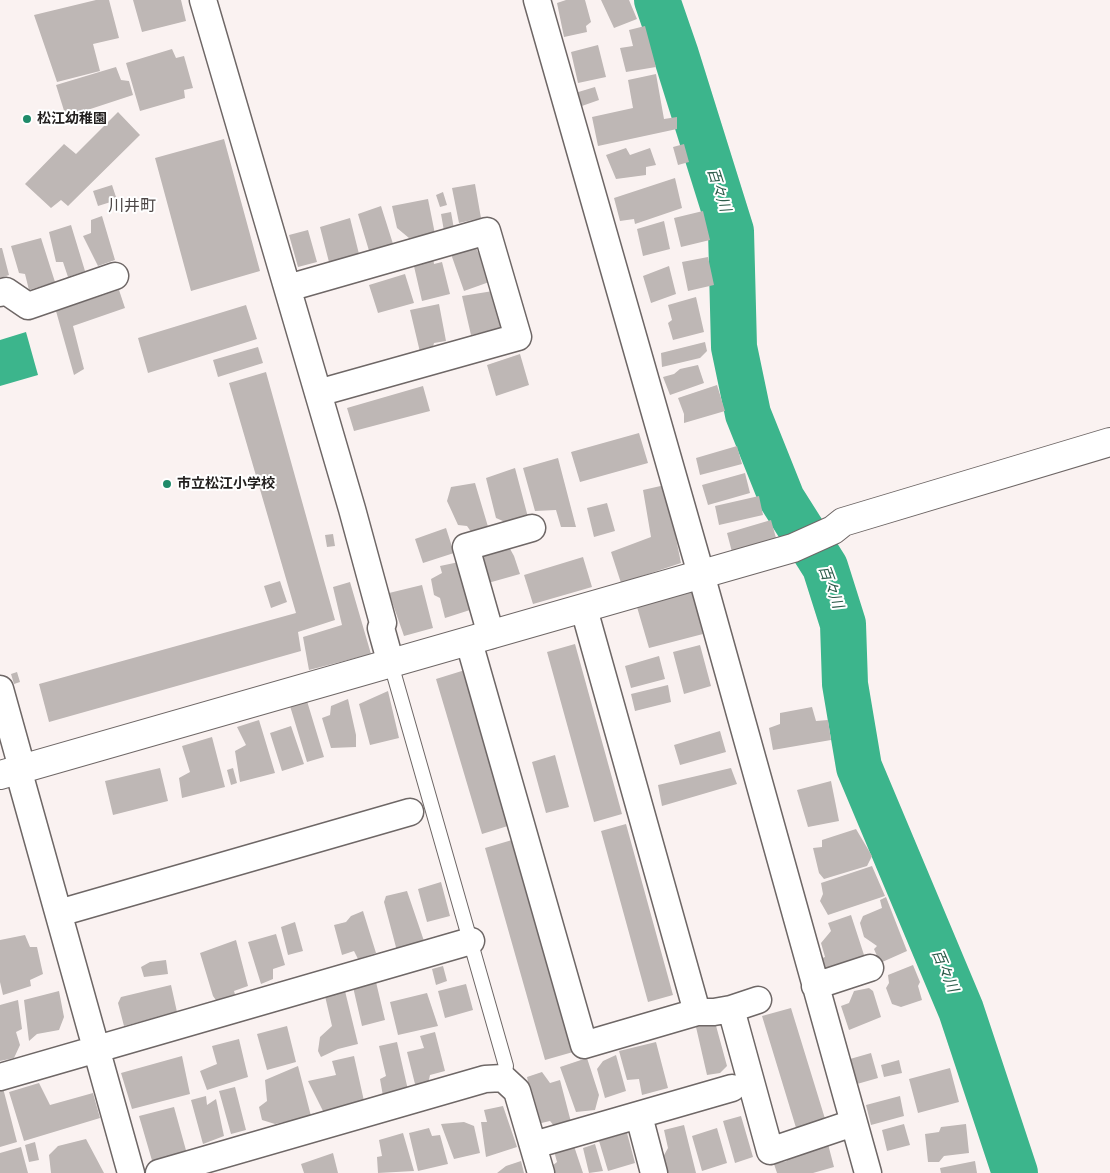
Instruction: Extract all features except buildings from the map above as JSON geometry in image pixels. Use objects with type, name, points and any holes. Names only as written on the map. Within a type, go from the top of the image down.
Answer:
[{"type":"street","points":[[203,0],[352,509],[383,623],[381,628],[391,664]]},
{"type":"street","points":[[536,0],[868,1173]]},
{"type":"street","points":[[288,288],[487,231],[518,337],[318,392]]},
{"type":"street","points":[[0,293],[6,291],[28,306],[115,276]]},
{"type":"street","points":[[13,771],[793,548],[833,530],[843,522],[1110,442]]},
{"type":"street","points":[[532,528],[466,547],[480,639],[584,1045],[698,1012],[714,1012],[758,1000]]},
{"type":"street","points":[[584,609],[698,1012]]},
{"type":"street","points":[[0,690],[13,771],[59,913],[131,1173]]},
{"type":"street","points":[[59,913],[410,812]]},
{"type":"street","points":[[0,1076],[471,942]]},
{"type":"street","points":[[815,986],[870,968]]},
{"type":"street","points":[[731,1008],[770,1151],[854,1123]]},
{"type":"street","points":[[159,1173],[485,1079],[503,1078],[517,1091],[541,1173]]},
{"type":"street","points":[[534,1145],[732,1088]]},
{"type":"street","points":[[639,1116],[654,1173]]},
{"type":"lane","points":[[391,664],[506,1066],[503,1078]]},
{"type":"shaded area","points":[[26,332],[38,375],[0,386],[0,340]]},
{"type":"waterway","name":"百々川","points":[[657,0],[731,231],[734,347],[748,414],[782,499],[825,567],[843,624],[845,684],[859,767],[961,1010],[1015,1173]]},
{"type":"place","name":"松江幼稚園","points":[[27,119]]},
{"type":"place","name":"市立松江小学校","points":[[167,484]]},
{"type":"district","name":"川井町","points":[[132,207]]}]
